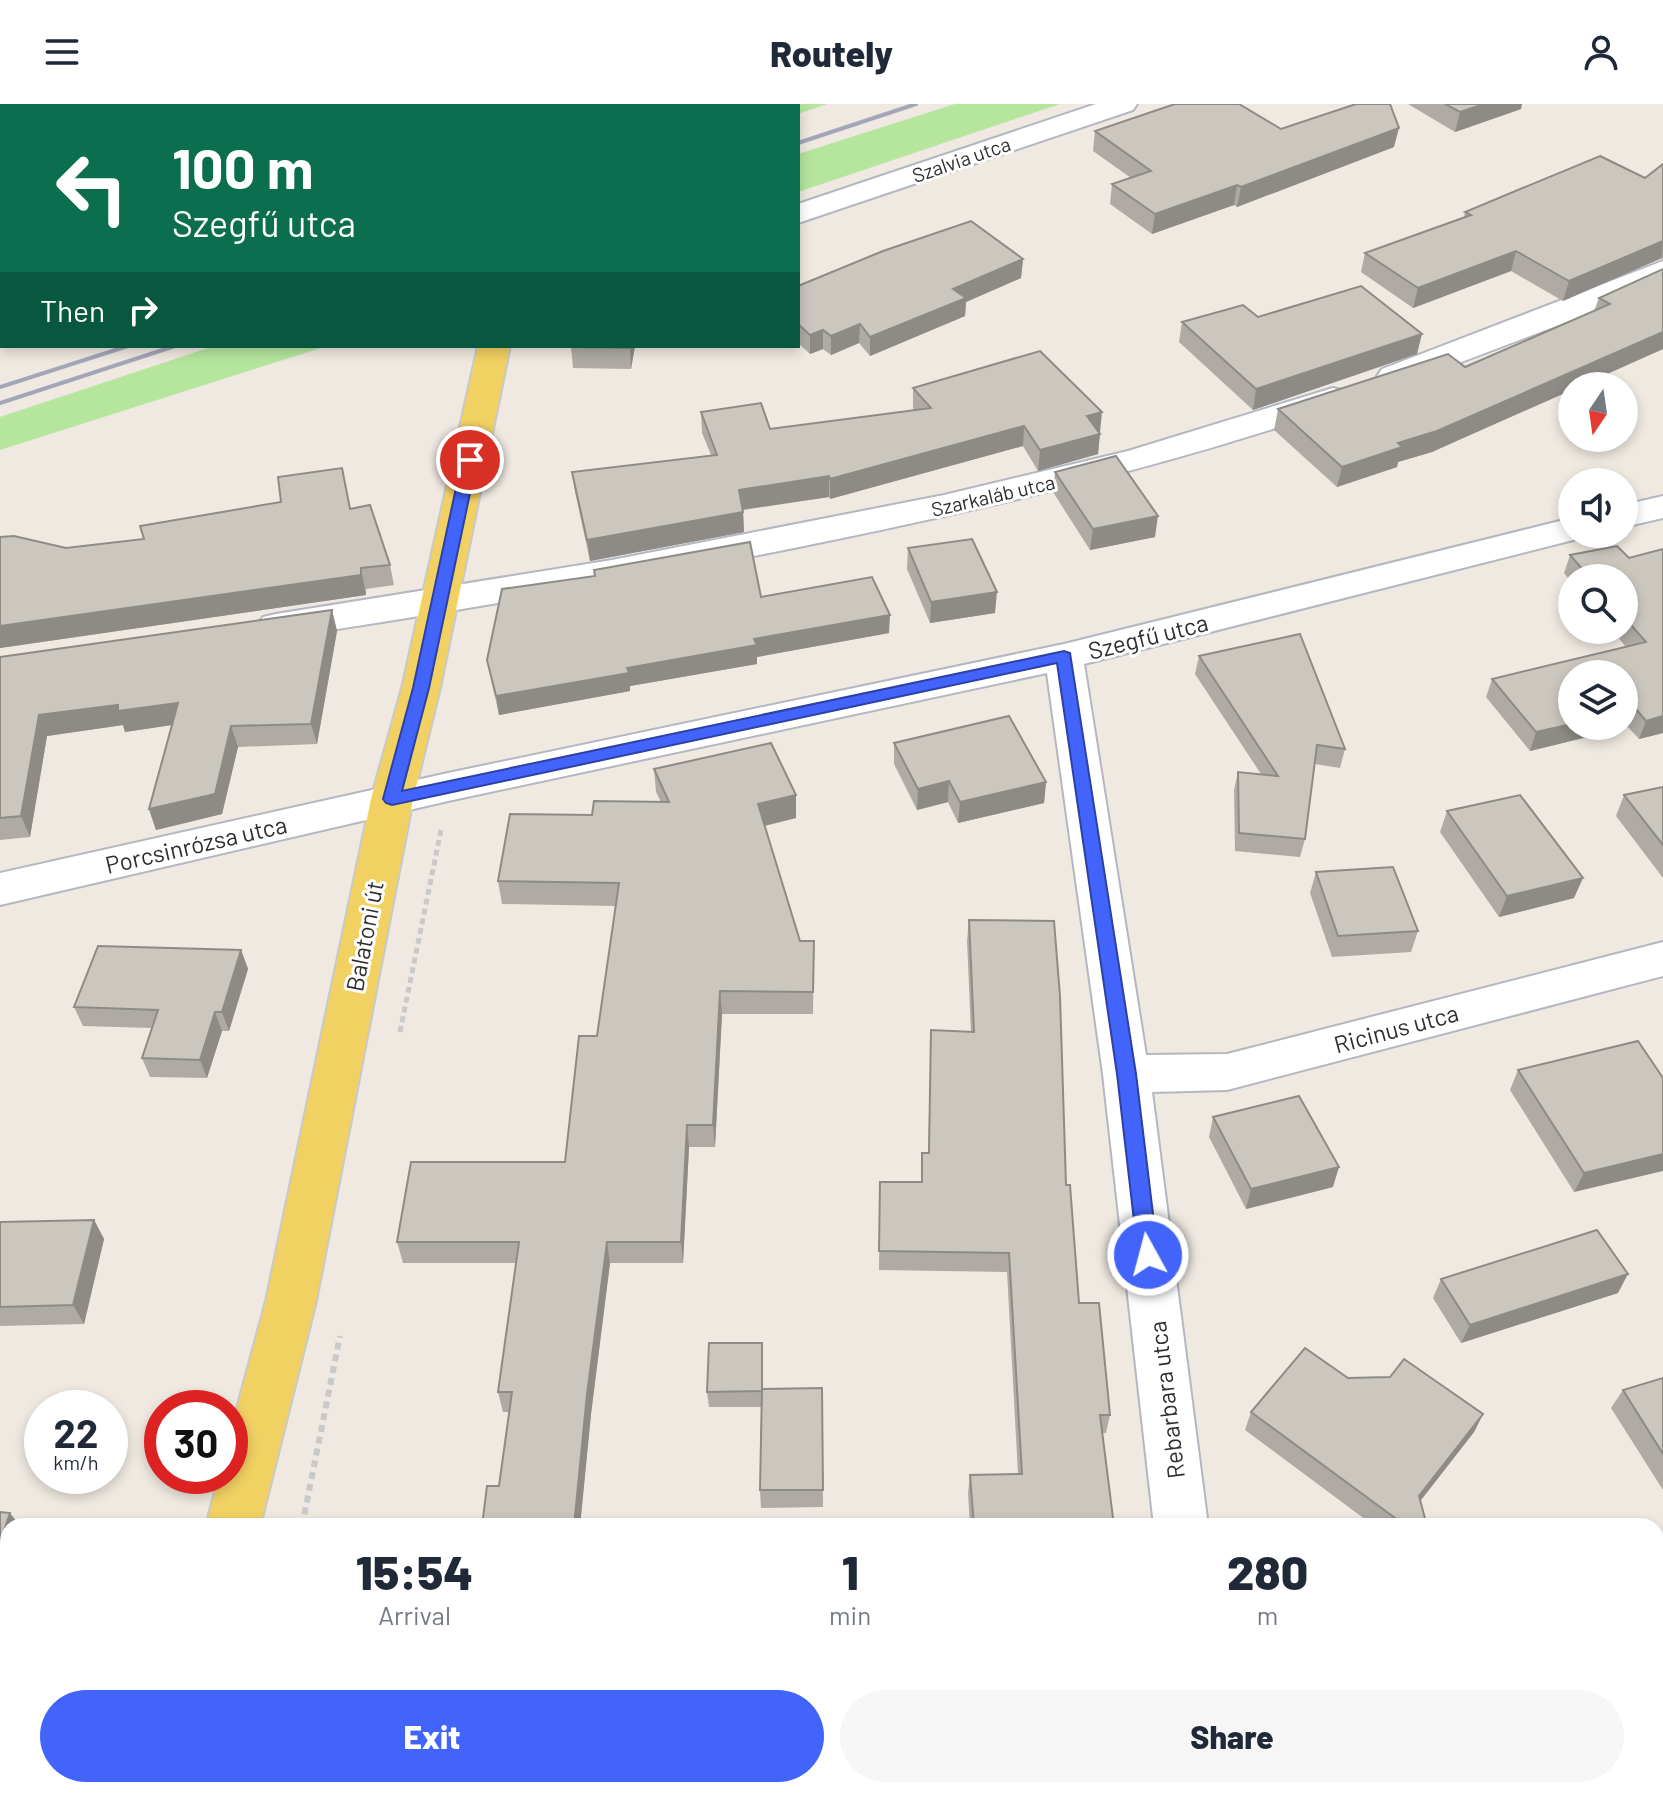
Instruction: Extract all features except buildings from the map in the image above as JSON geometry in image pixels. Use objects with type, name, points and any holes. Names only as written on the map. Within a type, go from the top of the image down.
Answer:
[{"type":"main road","name":"Balatoni út","points":[[235,1518],[291,1301],[392,799],[439,604],[494,348]]},
{"type":"street","name":"Szalvia utca","points":[[800,213],[1123,104]]},
{"type":"street","name":"Szarkaláb utca","points":[[235,631],[439,604],[660,564],[930,510],[1103,468],[1285,416],[1490,342],[1632,286],[1663,270]]},
{"type":"street","points":[[1638,513],[1663,507]]},
{"type":"street","name":"Szegfű utca","points":[[392,799],[1064,657],[1558,533]]},
{"type":"street","name":"Rebarbara utca","points":[[1064,657],[1126,1074],[1180,1518]]},
{"type":"street","name":"Porcsinrózsa utca","points":[[0,889],[392,799]]},
{"type":"street","name":"Ricinus utca","points":[[1126,1074],[1227,1072],[1663,959]]},
{"type":"green space","points":[[800,104],[827,104],[800,113]]},
{"type":"green space","points":[[955,104],[1060,104],[800,191],[800,153]]},
{"type":"green space","points":[[208,348],[321,348],[0,450],[0,417]]},
{"type":"railway","points":[[800,142],[916,104]]},
{"type":"railway","points":[[0,387],[122,348]]},
{"type":"railway","points":[[0,403],[169,348]]},
{"type":"route","points":[[470,460],[421,688],[392,799],[1064,657],[1126,1074],[1148,1255]]}]
